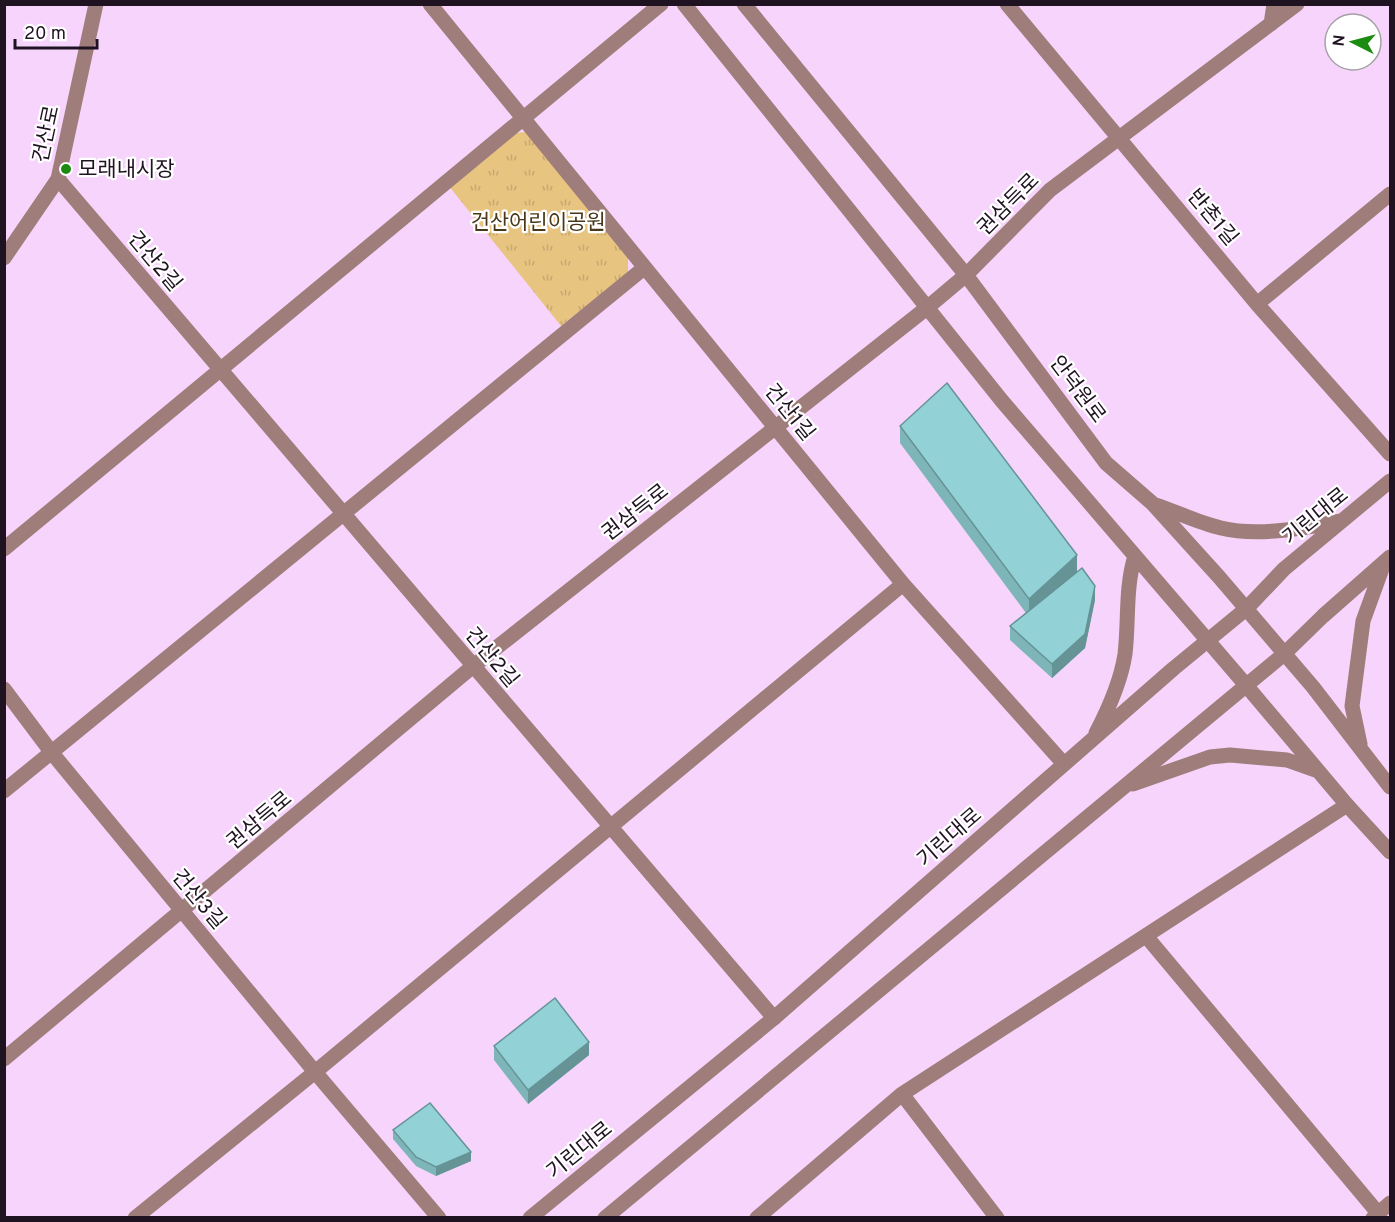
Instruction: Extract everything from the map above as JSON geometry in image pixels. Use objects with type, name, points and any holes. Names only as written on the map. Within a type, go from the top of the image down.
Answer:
[{"type":"street","name":"건산로","points":[[4,258],[58,179],[96,4]]},
{"type":"street","name":"건산1길","points":[[430,4],[903,584],[1064,764]]},
{"type":"street","points":[[4,549],[661,4]]},
{"type":"street","points":[[684,4],[1002,401],[1347,805],[1390,852]]},
{"type":"street","name":"안덕원로","points":[[744,4],[966,275],[1106,463],[1152,503],[1313,687],[1388,779]]},
{"type":"street","name":"반촌1길","points":[[1007,4],[1257,303],[1390,454]]},
{"type":"street","points":[[1271,24],[1274,4]]},
{"type":"street","name":"권삼득로","points":[[4,1059],[472,667],[928,308],[966,275],[1050,190],[1297,4]]},
{"type":"street","name":"건산2길","points":[[58,179],[472,667],[774,1018]]},
{"type":"street","points":[[1257,303],[1390,194]]},
{"type":"street","points":[[4,791],[644,268]]},
{"type":"street","name":"기린대로","points":[[530,1218],[774,1018],[1064,764],[1246,609],[1284,569],[1390,481]]},
{"type":"street","points":[[1152,503],[1221,528],[1246,531],[1287,530],[1343,520]]},
{"type":"street","points":[[1092,740],[1109,708],[1120,674],[1127,629],[1129,574],[1135,556]]},
{"type":"street","points":[[605,1218],[1245,684],[1284,654],[1387,559]]},
{"type":"street","points":[[1360,747],[1352,706],[1363,621],[1387,559]]},
{"type":"street","points":[[135,1218],[315,1072],[903,584]]},
{"type":"street","name":"건산3길","points":[[4,689],[52,753],[182,912],[439,1218]]},
{"type":"street","points":[[1124,787],[1210,757],[1230,755],[1287,760],[1318,771]]},
{"type":"street","points":[[757,1218],[902,1094],[1347,805]]},
{"type":"street","points":[[1146,936],[1376,1215],[1390,1203]]},
{"type":"street","points":[[902,1094],[998,1218]]},
{"type":"green space","name":"건산어린이공원","points":[[528,132],[628,258],[628,273],[561,326],[448,185],[513,133]]},
{"type":"building","points":[[947,383],[1077,555],[1029,599],[900,426]]},
{"type":"building","points":[[1082,568],[1095,586],[1085,634],[1052,664],[1010,626]]},
{"type":"building","points":[[555,998],[589,1042],[528,1090],[494,1046]]},
{"type":"building","points":[[430,1103],[471,1152],[436,1167],[416,1157],[393,1130]]},
{"type":"place","name":"모래내시장","points":[[66,169]]}]
